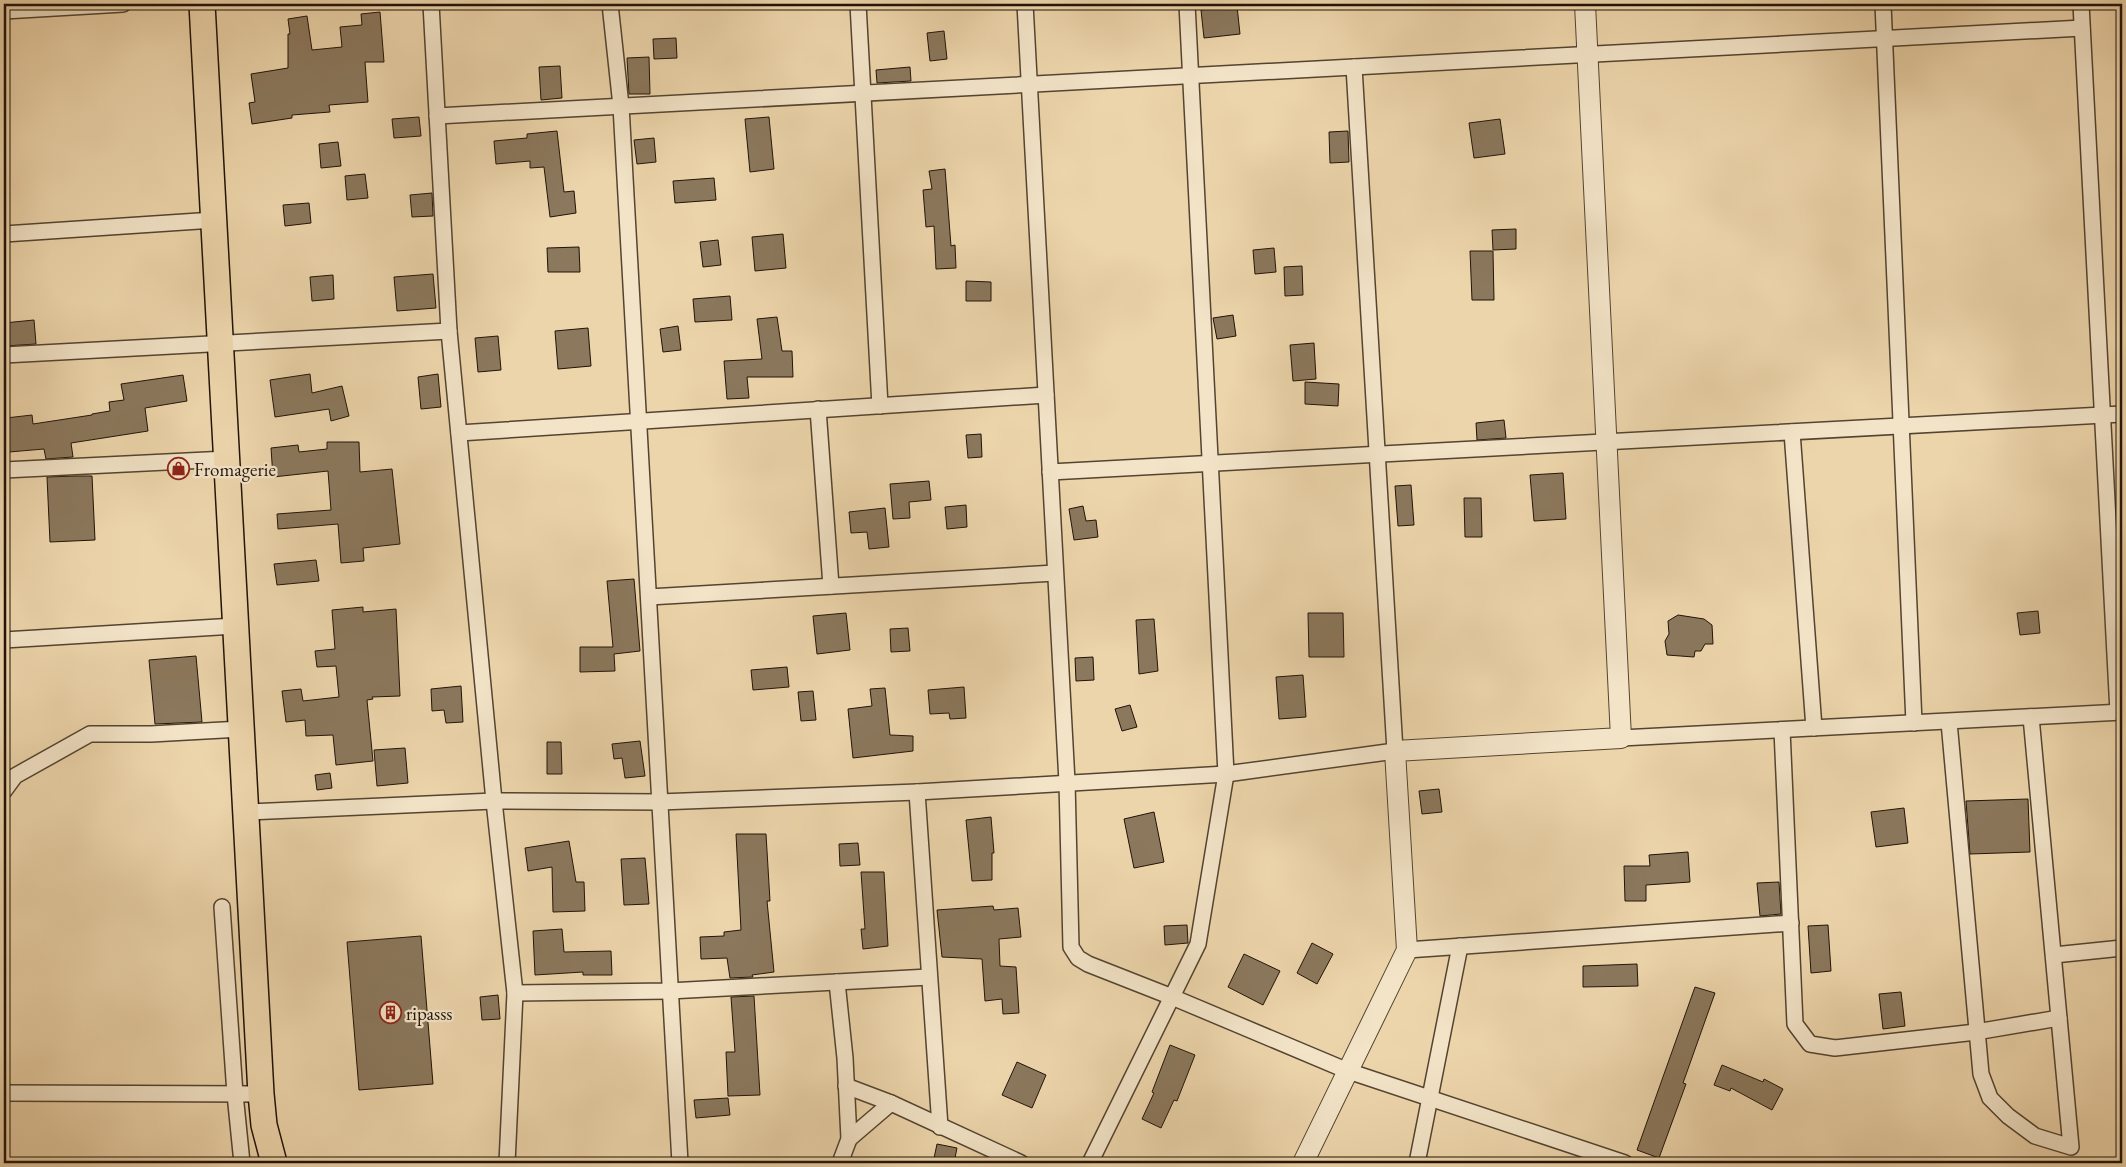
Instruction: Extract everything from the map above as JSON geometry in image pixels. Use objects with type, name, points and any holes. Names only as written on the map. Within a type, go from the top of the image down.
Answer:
[{"type":"main road","points":[[202,4],[261,1094],[264,1125],[274,1163]]},
{"type":"street","points":[[4,11],[123,4]]},
{"type":"street","points":[[431,4],[449,331],[494,801],[515,993],[507,1163]]},
{"type":"street","points":[[610,4],[621,106],[669,991],[683,1162]]},
{"type":"street","points":[[858,4],[880,406]]},
{"type":"street","points":[[1025,4],[1067,782],[1071,947],[1078,958],[1088,964],[1348,1071],[1625,1163]]},
{"type":"street","points":[[1090,1163],[1198,944],[1226,774],[1187,4]]},
{"type":"street","points":[[1585,4],[1621,738]]},
{"type":"street","points":[[1883,4],[1914,723]]},
{"type":"street","points":[[247,812],[494,801],[659,802],[917,792],[1226,774],[1395,751],[2120,712],[2102,415],[2081,4]]},
{"type":"street","points":[[437,116],[2082,28]]},
{"type":"street","points":[[1303,1163],[1407,950],[1354,67]]},
{"type":"street","points":[[4,234],[214,220]]},
{"type":"street","points":[[4,356],[449,331]]},
{"type":"street","points":[[458,433],[638,420],[1046,396]]},
{"type":"street","points":[[818,409],[831,586]]},
{"type":"street","points":[[1050,472],[2122,414]]},
{"type":"street","points":[[1792,432],[1814,728]]},
{"type":"street","points":[[4,470],[226,459]]},
{"type":"street","points":[[649,597],[1055,573]]},
{"type":"street","points":[[4,640],[235,626]]},
{"type":"street","points":[[1948,722],[1976,1032],[1982,1074],[1990,1098],[2008,1116],[2035,1136],[2071,1147],[2031,717]]},
{"type":"street","points":[[4,791],[15,776],[90,734],[151,734],[241,729]]},
{"type":"street","points":[[1782,730],[1795,1024],[1810,1044],[1835,1048],[1976,1032],[2060,1018]]},
{"type":"street","points":[[917,792],[940,1127]]},
{"type":"street","points":[[222,907],[235,1094],[242,1163]]},
{"type":"street","points":[[1407,950],[1790,923]]},
{"type":"street","points":[[1418,1163],[1460,946]]},
{"type":"street","points":[[2054,955],[2122,948]]},
{"type":"street","points":[[515,993],[669,991],[929,977]]},
{"type":"street","points":[[837,982],[849,1139],[840,1163]]},
{"type":"street","points":[[846,1086],[891,1103],[1021,1163]]},
{"type":"street","points":[[4,1093],[261,1094]]},
{"type":"street","points":[[849,1139],[891,1103]]},
{"type":"building","points":[[1237,6],[1240,34],[1204,38],[1201,10]]},
{"type":"building","points":[[380,12],[384,62],[365,62],[368,102],[329,105],[330,112],[292,115],[292,118],[252,124],[249,103],[255,102],[251,74],[288,68],[288,34],[290,34],[288,19],[307,16],[312,50],[342,47],[340,27],[362,25],[361,14]]},
{"type":"building","points":[[944,31],[947,59],[930,61],[927,33]]},
{"type":"building","points":[[676,38],[677,58],[654,59],[653,39]]},
{"type":"building","points":[[649,57],[650,94],[629,94],[627,58]]},
{"type":"building","points":[[560,66],[562,98],[541,100],[539,67]]},
{"type":"building","points":[[910,67],[911,81],[877,83],[876,70]]},
{"type":"building","points":[[419,117],[421,136],[394,138],[392,119]]},
{"type":"building","points":[[769,117],[774,169],[750,172],[745,119]]},
{"type":"building","points":[[1500,119],[1505,154],[1474,158],[1469,123]]},
{"type":"building","points":[[557,131],[564,192],[574,191],[576,213],[550,217],[544,167],[530,168],[530,161],[496,164],[494,141],[527,138],[527,134]]},
{"type":"building","points":[[1348,131],[1349,162],[1330,163],[1329,132]]},
{"type":"building","points":[[654,138],[656,162],[637,164],[634,140]]},
{"type":"building","points":[[338,142],[341,166],[321,168],[319,144]]},
{"type":"building","points":[[945,169],[951,246],[955,245],[956,268],[936,269],[934,226],[926,227],[923,190],[932,189],[929,171]]},
{"type":"building","points":[[365,174],[368,198],[347,200],[345,176]]},
{"type":"building","points":[[714,178],[716,200],[675,203],[673,181]]},
{"type":"building","points":[[432,193],[433,216],[412,217],[410,195]]},
{"type":"building","points":[[309,203],[311,223],[285,226],[283,205]]},
{"type":"building","points":[[1516,229],[1516,249],[1493,250],[1492,230]]},
{"type":"building","points":[[783,234],[786,268],[755,271],[752,237]]},
{"type":"building","points":[[718,240],[721,265],[703,267],[700,242]]},
{"type":"building","points":[[579,247],[580,272],[548,272],[547,248]]},
{"type":"building","points":[[1274,248],[1276,272],[1255,274],[1253,250]]},
{"type":"building","points":[[1470,251],[1493,251],[1494,300],[1472,300]]},
{"type":"building","points":[[1302,266],[1303,295],[1285,296],[1284,267]]},
{"type":"building","points":[[433,274],[436,308],[397,311],[394,277]]},
{"type":"building","points":[[333,275],[334,299],[312,301],[310,277]]},
{"type":"building","points":[[966,281],[991,282],[991,301],[966,301]]},
{"type":"building","points":[[730,296],[732,320],[695,322],[693,299]]},
{"type":"building","points":[[1233,315],[1236,336],[1217,339],[1213,318]]},
{"type":"building","points":[[777,317],[782,351],[792,351],[793,377],[747,377],[749,398],[727,399],[724,361],[762,359],[757,319]]},
{"type":"building","points":[[34,320],[36,344],[5,346],[4,323]]},
{"type":"building","points":[[678,326],[681,350],[663,352],[660,329]]},
{"type":"building","points":[[588,328],[591,366],[558,369],[555,331]]},
{"type":"building","points":[[498,336],[501,370],[478,372],[475,338]]},
{"type":"building","points":[[1314,343],[1316,379],[1293,381],[1290,345]]},
{"type":"building","points":[[310,374],[312,393],[342,386],[349,416],[331,421],[329,409],[275,417],[270,380]]},
{"type":"building","points":[[438,374],[441,407],[421,409],[418,377]]},
{"type":"building","points":[[183,375],[187,401],[145,408],[148,431],[71,443],[73,457],[46,459],[44,449],[9,452],[6,418],[32,415],[33,424],[110,411],[109,402],[124,400],[121,384]]},
{"type":"building","points":[[1305,382],[1339,384],[1338,406],[1305,404]]},
{"type":"building","points":[[1504,420],[1506,438],[1477,440],[1476,423]]},
{"type":"building","points":[[981,434],[982,457],[968,458],[966,435]]},
{"type":"building","points":[[327,442],[359,442],[360,472],[392,469],[400,544],[363,548],[364,561],[341,563],[338,524],[278,529],[277,514],[331,510],[328,471],[273,477],[271,448],[298,445],[299,452],[327,449]]},
{"type":"building","points":[[1563,473],[1566,519],[1534,521],[1530,475]]},
{"type":"building","points":[[92,476],[95,540],[50,542],[47,477]]},
{"type":"building","points":[[929,481],[931,500],[909,502],[910,518],[893,519],[890,484]]},
{"type":"building","points":[[1411,485],[1414,525],[1398,526],[1395,486]]},
{"type":"building","points":[[1464,498],[1481,498],[1482,537],[1465,537]]},
{"type":"building","points":[[966,505],[967,527],[947,529],[945,507]]},
{"type":"building","points":[[1083,506],[1086,521],[1096,520],[1098,537],[1074,540],[1069,509]]},
{"type":"building","points":[[885,508],[889,547],[869,549],[867,532],[851,533],[849,512]]},
{"type":"building","points":[[316,560],[319,581],[277,585],[274,564]]},
{"type":"building","points":[[634,579],[640,651],[614,654],[615,671],[580,672],[580,647],[613,647],[607,581]]},
{"type":"building","points":[[363,607],[363,612],[396,609],[400,696],[372,697],[373,699],[367,700],[373,761],[336,765],[333,735],[306,736],[305,720],[286,722],[282,691],[301,689],[303,701],[339,697],[336,666],[317,667],[315,651],[335,649],[332,610]]},
{"type":"building","points":[[2038,611],[2040,633],[2020,635],[2017,613]]},
{"type":"building","points":[[846,613],[850,650],[817,654],[813,616]]},
{"type":"building","points":[[1308,613],[1343,613],[1344,657],[1309,657]]},
{"type":"building","points":[[1678,615],[1704,619],[1712,625],[1713,644],[1705,644],[1701,651],[1695,651],[1694,657],[1667,655],[1665,641],[1669,634],[1668,621]]},
{"type":"building","points":[[1154,619],[1158,671],[1139,674],[1136,620]]},
{"type":"building","points":[[908,628],[910,651],[891,652],[890,629]]},
{"type":"building","points":[[196,656],[202,722],[155,724],[149,660]]},
{"type":"building","points":[[1093,657],[1094,680],[1076,681],[1075,658]]},
{"type":"building","points":[[787,667],[789,687],[753,690],[751,670]]},
{"type":"building","points":[[1303,675],[1306,717],[1279,719],[1276,677]]},
{"type":"building","points":[[461,686],[463,722],[446,723],[444,710],[432,711],[431,689]]},
{"type":"building","points":[[964,687],[966,718],[950,719],[949,713],[930,714],[928,690]]},
{"type":"building","points":[[885,688],[890,735],[913,736],[913,751],[853,758],[848,709],[872,706],[870,689]]},
{"type":"building","points":[[813,691],[816,720],[801,721],[798,692]]},
{"type":"building","points":[[1130,705],[1137,727],[1122,731],[1115,709]]},
{"type":"building","points":[[640,741],[645,776],[625,778],[622,758],[614,759],[612,744]]},
{"type":"building","points":[[547,742],[561,742],[562,774],[547,774]]},
{"type":"building","points":[[405,748],[408,783],[377,786],[374,750]]},
{"type":"building","points":[[330,773],[332,788],[317,790],[315,775]]},
{"type":"building","points":[[1439,789],[1442,812],[1422,814],[1419,791]]},
{"type":"building","points":[[2028,799],[2030,852],[1970,854],[1966,801]]},
{"type":"building","points":[[1904,808],[1908,843],[1876,847],[1871,812]]},
{"type":"building","points":[[1154,812],[1164,862],[1134,868],[1124,819]]},
{"type":"building","points":[[991,817],[994,853],[992,853],[992,880],[972,881],[966,820]]},
{"type":"building","points":[[736,834],[766,834],[770,901],[767,901],[774,972],[752,975],[753,977],[730,978],[727,958],[701,959],[700,937],[724,936],[724,932],[741,930]]},
{"type":"building","points":[[569,841],[576,882],[584,882],[585,911],[553,912],[552,867],[528,871],[525,848]]},
{"type":"building","points":[[858,843],[860,865],[840,866],[839,844]]},
{"type":"building","points":[[1688,852],[1690,882],[1646,885],[1646,901],[1625,901],[1624,866],[1650,866],[1649,855]]},
{"type":"building","points":[[645,858],[649,904],[624,905],[621,859]]},
{"type":"building","points":[[861,872],[884,872],[888,946],[863,949],[861,929],[865,929]]},
{"type":"building","points":[[1779,882],[1781,914],[1760,916],[1757,883]]},
{"type":"building","points":[[993,906],[994,910],[1018,908],[1021,937],[999,939],[1000,966],[1016,967],[1019,1013],[1003,1014],[1002,999],[985,1001],[982,959],[942,957],[937,910]]},
{"type":"building","points":[[1187,925],[1188,943],[1165,945],[1164,926]]},
{"type":"building","points":[[1828,925],[1831,971],[1811,973],[1808,926]]},
{"type":"building","points":[[562,929],[564,952],[611,951],[612,975],[583,975],[583,972],[535,975],[533,931]]},
{"type":"building","name":"ripasss","points":[[421,936],[433,1084],[359,1090],[347,942]]},
{"type":"building","points":[[1312,943],[1333,954],[1317,984],[1297,973]]},
{"type":"building","points":[[1244,954],[1280,971],[1263,1005],[1228,987]]},
{"type":"building","points":[[1637,964],[1638,986],[1583,987],[1583,966]]},
{"type":"building","points":[[1695,987],[1715,993],[1683,1083],[1686,1084],[1659,1158],[1637,1150]]},
{"type":"building","points":[[1901,992],[1905,1026],[1883,1029],[1879,994]]},
{"type":"building","points":[[498,995],[500,1019],[482,1020],[480,997]]},
{"type":"building","points":[[754,996],[760,1095],[728,1096],[726,1052],[735,1052],[731,997]]},
{"type":"building","points":[[1170,1045],[1195,1055],[1177,1101],[1174,1100],[1161,1128],[1142,1119],[1154,1093],[1152,1092]]},
{"type":"building","points":[[1017,1062],[1046,1075],[1032,1108],[1002,1095]]},
{"type":"building","points":[[1722,1065],[1763,1082],[1764,1079],[1783,1089],[1772,1110],[1731,1088],[1730,1091],[1714,1085]]},
{"type":"building","points":[[728,1098],[730,1115],[696,1118],[694,1100]]},
{"type":"building","points":[[937,1144],[957,1148],[954,1163],[933,1163]]},
{"type":"place","name":"Fromagerie","points":[[178,469]]},
{"type":"place","name":"ripasss","points":[[390,1013]]}]
